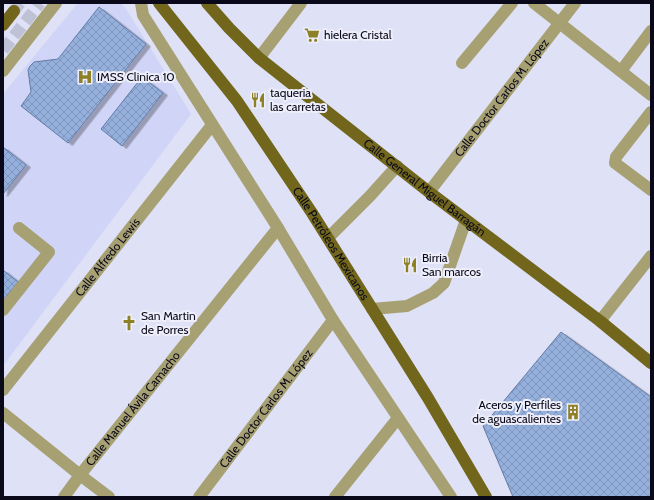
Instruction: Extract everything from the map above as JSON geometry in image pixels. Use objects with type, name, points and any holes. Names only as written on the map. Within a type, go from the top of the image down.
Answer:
[{"type":"main road","name":"Calle Petróleos Mexicanos","points":[[159,3],[237,101],[312,213],[428,398],[486,497]]},
{"type":"main road","name":"Calle General Miguel Barragán","points":[[207,3],[259,58],[429,192],[600,321],[651,363]]},
{"type":"main road","points":[[3,25],[14,11]]},
{"type":"street","points":[[3,71],[56,3]]},
{"type":"street","points":[[141,3],[143,15],[278,228],[333,320],[451,497]]},
{"type":"street","points":[[259,58],[301,3]]},
{"type":"street","points":[[462,63],[512,3]]},
{"type":"street","points":[[534,3],[651,96]]},
{"type":"street","name":"Calle Doctor Carlos M. López","points":[[429,192],[575,3]]},
{"type":"street","points":[[621,71],[651,31]]},
{"type":"street","points":[[649,119],[616,157],[615,163],[651,190]]},
{"type":"street","name":"Calle Alfredo Lewis","points":[[3,390],[212,125]]},
{"type":"street","points":[[328,238],[370,196],[397,166]]},
{"type":"street","points":[[372,309],[407,306],[433,293],[444,283],[466,220]]},
{"type":"street","points":[[3,310],[49,252],[18,228]]},
{"type":"street","name":"Calle Manuel Ávila Camacho","points":[[64,497],[278,228]]},
{"type":"street","points":[[600,321],[649,263]]},
{"type":"street","name":"Calle Doctor Carlos M. López","points":[[199,497],[333,320]]},
{"type":"street","points":[[3,413],[109,497]]},
{"type":"street","points":[[335,497],[398,418]]},
{"type":"shaded area","points":[[78,3],[121,3],[191,114],[3,366],[3,94]]},
{"type":"building","points":[[99,7],[146,44],[68,143],[21,106],[31,92],[28,70],[34,62],[58,59]]},
{"type":"building","points":[[142,77],[163,93],[122,146],[101,129]]},
{"type":"building","points":[[3,147],[26,165],[3,194]]},
{"type":"building","points":[[3,270],[18,282],[3,300]]},
{"type":"building","name":"Aceros y Perfiles de aguascalientes","points":[[561,332],[651,397],[651,497],[513,497],[483,426]]},
{"type":"tunnel","points":[[14,11],[20,3]]},
{"type":"tunnel","points":[[3,50],[40,3]]},
{"type":"place","name":"hielera Cristal","points":[[312,35]]},
{"type":"place","name":"IMSS Clinica 10","points":[[85,77]]},
{"type":"place","name":"taqueria las carretas","points":[[258,100]]},
{"type":"place","name":"Birria San marcos","points":[[410,265]]},
{"type":"place","name":"San Martin de Porres","points":[[129,323]]},
{"type":"place","name":"Aceros y Perfiles de aguascalientes","points":[[573,412]]}]
